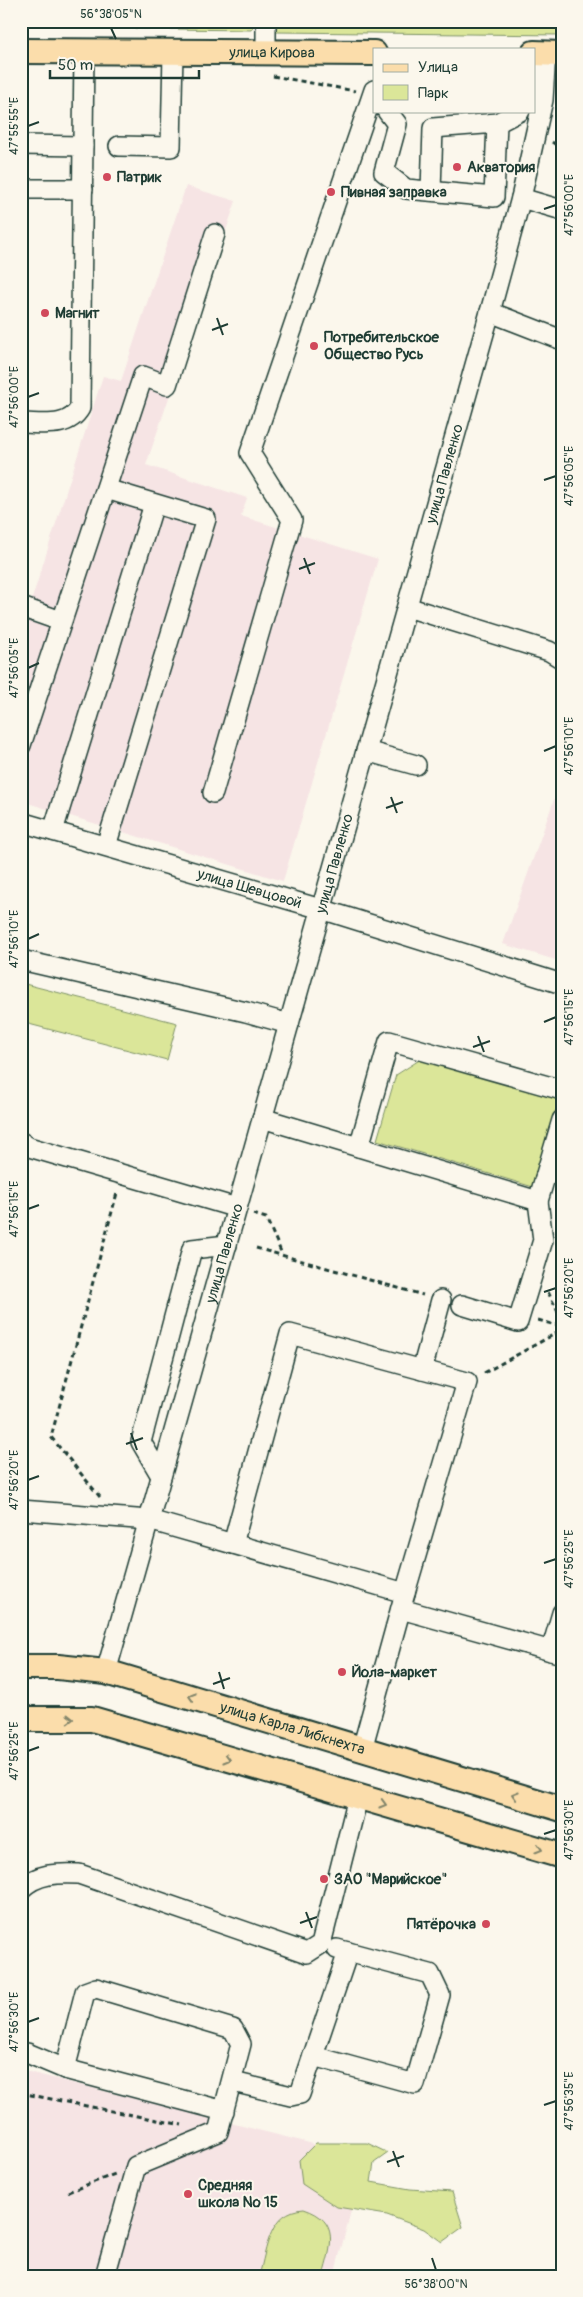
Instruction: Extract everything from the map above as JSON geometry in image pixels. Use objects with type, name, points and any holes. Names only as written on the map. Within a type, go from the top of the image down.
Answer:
[{"type":"main road","name":"улица Кирова","points":[[21,51],[173,52],[266,63],[373,53]]},
{"type":"main road","name":"улица Карла Либкнехта","points":[[21,1666],[58,1666],[106,1672],[562,1809]]},
{"type":"main road","points":[[21,1719],[92,1719],[562,1856]]},
{"type":"street","points":[[266,21],[266,63]]},
{"type":"street","points":[[21,423],[61,423],[69,420],[80,408],[84,51]]},
{"type":"street","points":[[120,146],[171,147],[173,52]]},
{"type":"street","name":"улица Павленко","points":[[106,1672],[490,312],[520,198],[547,53]]},
{"type":"street","points":[[213,793],[292,520],[250,452],[373,96]]},
{"type":"street","points":[[388,112],[397,124],[384,172],[406,189],[494,197],[497,122]]},
{"type":"street","points":[[431,191],[433,128],[497,122],[518,112]]},
{"type":"street","points":[[21,145],[83,146]]},
{"type":"street","points":[[21,189],[83,189]]},
{"type":"street","points":[[520,198],[562,210]]},
{"type":"street","points":[[21,745],[142,376],[167,385],[215,234]]},
{"type":"street","points":[[490,312],[562,340]]},
{"type":"street","points":[[106,489],[206,519],[106,846]]},
{"type":"street","points":[[53,831],[154,504]]},
{"type":"street","points":[[21,607],[61,621]]},
{"type":"street","points":[[407,607],[549,651],[562,658]]},
{"type":"street","points":[[366,751],[416,765]]},
{"type":"street","name":"улица Шевцовой","points":[[21,822],[321,909],[562,984]]},
{"type":"street","points":[[21,960],[246,1012],[289,1024]]},
{"type":"street","points":[[359,1147],[389,1041],[562,1090]]},
{"type":"street","points":[[262,1118],[538,1201]]},
{"type":"street","points":[[462,1306],[518,1322],[543,1240],[538,1201],[562,1120]]},
{"type":"street","points":[[21,1142],[56,1156],[237,1208]]},
{"type":"street","points":[[161,1476],[141,1442],[192,1249],[227,1245]]},
{"type":"street","points":[[422,1370],[441,1300]]},
{"type":"street","points":[[233,1544],[290,1334],[467,1382],[362,1749]]},
{"type":"street","points":[[21,1510],[149,1520],[233,1544],[556,1653],[562,1613]]},
{"type":"street","points":[[21,1889],[39,1877],[55,1873],[79,1874],[307,1953],[321,1944],[358,1797]]},
{"type":"street","points":[[313,2056],[415,2084],[440,1995],[430,1974],[321,1944]]},
{"type":"street","points":[[233,2082],[291,2096],[300,2094],[348,1952]]},
{"type":"street","points":[[65,2068],[85,1992],[96,1988],[233,2030],[241,2044],[233,2082],[218,2132],[136,2166],[105,2276]]},
{"type":"street","points":[[21,2053],[27,2053],[65,2068],[224,2112]]},
{"type":"path","points":[[266,63],[373,93]]},
{"type":"path","points":[[117,1518],[51,1437],[122,1175]]},
{"type":"path","points":[[237,1208],[266,1218],[283,1255]]},
{"type":"path","points":[[256,1248],[441,1300]]},
{"type":"path","points":[[520,1316],[562,1328]]},
{"type":"path","points":[[467,1382],[562,1328]]},
{"type":"path","points":[[21,2093],[218,2132]]},
{"type":"path","points":[[68,2192],[136,2166]]},
{"type":"shaded area","points":[[186,186],[236,201],[146,465],[247,498],[241,516],[378,559],[283,881],[21,801],[21,633],[103,376],[121,381]]},
{"type":"shaded area","points":[[562,777],[562,962],[503,944]]},
{"type":"shaded area","name":"Средняя школа № 15","points":[[21,2070],[365,2157],[334,2276],[21,2276]]},
{"type":"green space","points":[[61,21],[256,22],[251,30],[88,28]]},
{"type":"green space","points":[[272,21],[562,21],[562,35],[276,32]]},
{"type":"green space","points":[[21,983],[177,1023],[167,1060],[21,1022]]},
{"type":"green space","points":[[421,1059],[559,1100],[533,1187],[377,1140],[396,1075]]},
{"type":"green space","points":[[316,2143],[367,2143],[388,2153],[374,2163],[371,2182],[410,2189],[452,2192],[463,2227],[442,2242],[424,2229],[387,2215],[337,2207],[302,2184],[299,2160]]},
{"type":"green space","points":[[304,2209],[324,2220],[328,2228],[330,2236],[329,2255],[323,2276],[259,2276],[271,2233],[276,2224],[283,2216],[292,2211]]},
{"type":"place","name":"Акватория","points":[[457,167]]},
{"type":"place","name":"Патрик","points":[[107,177]]},
{"type":"place","name":"Пивная заправка","points":[[331,192]]},
{"type":"place","name":"Магнит","points":[[45,313]]},
{"type":"place","name":"Потребительское Общество Русь","points":[[314,346]]},
{"type":"place","name":"Йола-маркет","points":[[342,1672]]},
{"type":"place","name":"ЗАО \"Марийское\"","points":[[324,1879]]},
{"type":"place","name":"Пятёрочка","points":[[486,1924]]},
{"type":"place","name":"Средняя школа № 15","points":[[188,2194]]}]
